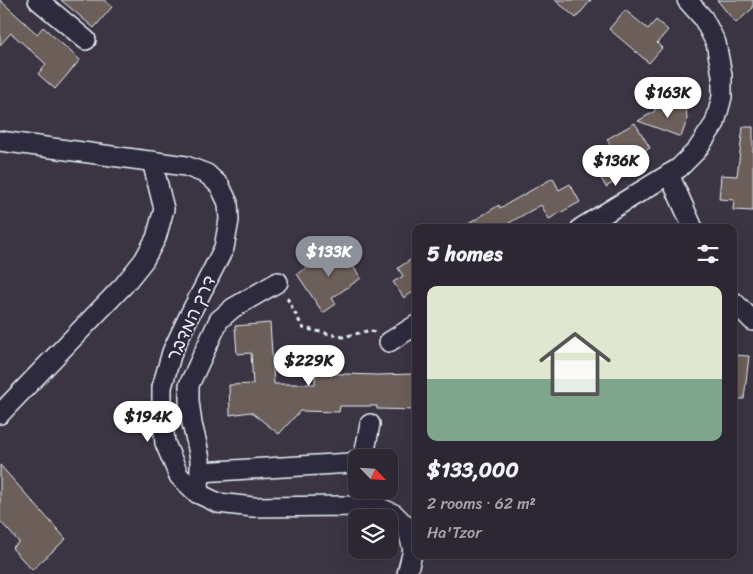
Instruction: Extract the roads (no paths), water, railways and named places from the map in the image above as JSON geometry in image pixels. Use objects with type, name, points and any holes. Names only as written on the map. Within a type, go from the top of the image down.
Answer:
[{"type":"street","points":[[38,0],[86,40]]},
{"type":"street","points":[[588,224],[679,168],[697,150],[715,123],[722,97],[722,75],[716,43],[703,18],[687,0]]},
{"type":"street","name":"דרך המדבר","points":[[0,141],[186,166],[207,174],[220,186],[228,203],[229,220],[224,248],[172,352],[162,387],[165,444],[179,476],[197,493],[218,503],[254,507],[378,507],[394,514],[407,527],[412,546]]},
{"type":"street","points":[[0,414],[124,285],[144,260],[156,238],[164,209],[152,161]]},
{"type":"street","points":[[669,174],[691,224]]},
{"type":"street","points":[[197,493],[200,480],[200,459],[192,424],[189,385],[219,320],[233,308],[278,282]]},
{"type":"street","points":[[737,305],[753,321]]},
{"type":"street","points":[[389,342],[412,328]]},
{"type":"street","points":[[365,449],[370,424]]},
{"type":"street","points":[[200,472],[348,463]]},
{"type":"street","name":"דרך המדבר","points":[[407,574],[412,554]]}]
